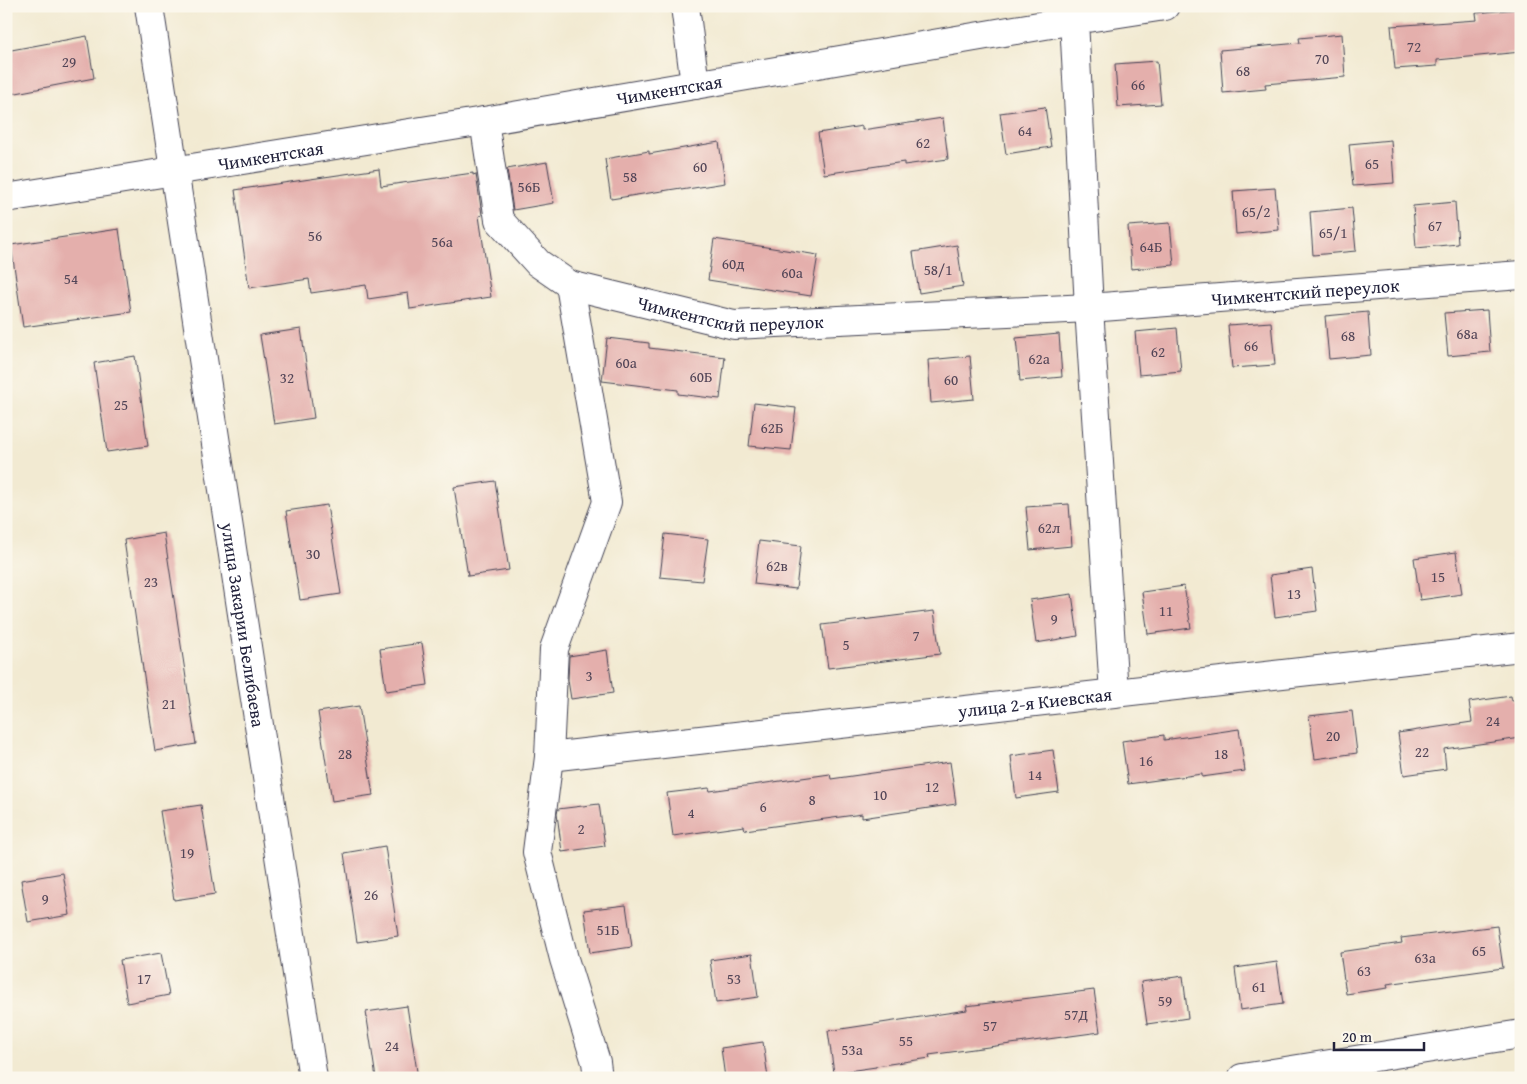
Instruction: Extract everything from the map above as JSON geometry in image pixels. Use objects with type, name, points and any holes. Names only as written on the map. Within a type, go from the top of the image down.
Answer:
[{"type":"street","name":"улица Закарии Белибаева","points":[[149,6],[313,1078]]},
{"type":"street","points":[[685,6],[695,85]]},
{"type":"street","name":"Чимкентская","points":[[6,198],[484,121],[1165,6]]},
{"type":"street","points":[[1074,20],[1089,308],[1114,693]]},
{"type":"street","name":"Чимкентский переулок","points":[[484,121],[499,220],[538,262],[570,285],[734,325],[1089,308],[1521,275]]},
{"type":"street","points":[[570,285],[607,502],[554,649],[549,757],[537,852],[564,959],[596,1062],[598,1078]]},
{"type":"street","name":"улица 2-я Киевская","points":[[549,757],[1521,647]]},
{"type":"street","points":[[1242,1078],[1521,1034]]},
{"type":"building","points":[[1519,9],[1521,52],[1437,60],[1437,66],[1395,69],[1391,26],[1477,20],[1476,13]]},
{"type":"building","points":[[1342,34],[1345,77],[1265,84],[1266,89],[1223,93],[1220,50],[1300,43],[1299,38]]},
{"type":"building","points":[[87,36],[94,78],[6,95],[6,51]]},
{"type":"building","points":[[1157,61],[1161,104],[1118,107],[1115,64]]},
{"type":"building","points":[[1045,107],[1051,147],[1006,154],[1000,113]]},
{"type":"building","points":[[943,118],[948,159],[904,165],[904,162],[824,174],[818,133],[862,126],[862,130]]},
{"type":"building","points":[[1391,140],[1394,183],[1353,186],[1349,144]]},
{"type":"building","points":[[719,142],[725,183],[611,199],[605,159],[649,151],[649,154]]},
{"type":"building","points":[[547,162],[554,203],[513,210],[507,169]]},
{"type":"building","points":[[379,169],[381,186],[476,174],[482,215],[479,216],[491,297],[410,309],[408,293],[368,299],[366,285],[311,293],[309,279],[249,288],[235,190]]},
{"type":"building","points":[[1275,188],[1279,230],[1236,234],[1233,191]]},
{"type":"building","points":[[1455,202],[1458,244],[1416,248],[1413,206]]},
{"type":"building","points":[[1352,208],[1356,251],[1313,255],[1310,212]]},
{"type":"building","points":[[1170,223],[1174,265],[1131,269],[1128,226]]},
{"type":"building","points":[[119,229],[131,312],[23,327],[11,245]]},
{"type":"building","points":[[714,239],[818,255],[811,296],[708,280]]},
{"type":"building","points":[[957,245],[963,286],[919,293],[913,252]]},
{"type":"building","points":[[1487,310],[1490,352],[1448,356],[1444,313]]},
{"type":"building","points":[[1368,312],[1371,355],[1329,359],[1325,316]]},
{"type":"building","points":[[1271,322],[1275,365],[1232,368],[1228,325]]},
{"type":"building","points":[[1177,328],[1181,371],[1139,375],[1135,332]]},
{"type":"building","points":[[301,329],[314,418],[274,424],[260,335]]},
{"type":"building","points":[[1059,334],[1062,377],[1020,381],[1016,338]]},
{"type":"building","points":[[607,338],[649,343],[649,348],[725,357],[720,399],[678,394],[678,390],[602,381]]},
{"type":"building","points":[[135,356],[148,446],[107,452],[94,363]]},
{"type":"building","points":[[970,356],[974,399],[931,403],[928,360]]},
{"type":"building","points":[[754,403],[796,408],[791,450],[749,446]]},
{"type":"building","points":[[495,481],[509,570],[468,576],[454,487]]},
{"type":"building","points":[[1069,504],[1072,546],[1030,550],[1026,507]]},
{"type":"building","points":[[327,505],[341,594],[300,600],[286,511]]},
{"type":"building","points":[[164,533],[196,744],[155,751],[124,540]]},
{"type":"building","points":[[665,534],[708,539],[702,581],[660,577]]},
{"type":"building","points":[[759,541],[801,546],[796,589],[754,584]]},
{"type":"building","points":[[1456,552],[1462,594],[1420,600],[1414,558]]},
{"type":"building","points":[[1312,569],[1317,611],[1275,617],[1270,575]]},
{"type":"building","points":[[1184,586],[1191,628],[1148,634],[1142,592]]},
{"type":"building","points":[[1072,594],[1078,636],[1036,643],[1030,600]]},
{"type":"building","points":[[934,611],[940,654],[828,668],[822,625]]},
{"type":"building","points":[[422,643],[428,685],[386,691],[380,649]]},
{"type":"building","points":[[607,650],[613,693],[571,699],[568,680],[569,656]]},
{"type":"building","points":[[1511,696],[1512,701],[1521,699],[1521,738],[1444,749],[1446,769],[1404,775],[1398,733],[1472,722],[1469,702]]},
{"type":"building","points":[[359,706],[373,795],[332,801],[318,712]]},
{"type":"building","points":[[1352,711],[1357,753],[1315,759],[1309,716]]},
{"type":"building","points":[[1239,729],[1245,771],[1202,777],[1202,774],[1128,784],[1122,741],[1164,735],[1164,740]]},
{"type":"building","points":[[1053,750],[1059,792],[1016,798],[1011,756]]},
{"type":"building","points":[[950,762],[956,804],[862,818],[862,814],[745,830],[744,826],[673,836],[667,793],[709,788],[710,791],[830,774],[831,779]]},
{"type":"building","points":[[599,804],[605,846],[562,852],[558,809]]},
{"type":"building","points":[[201,805],[215,894],[174,900],[160,811]]},
{"type":"building","points":[[385,846],[398,936],[357,942],[344,853]]},
{"type":"building","points":[[63,873],[70,915],[28,922],[21,880]]},
{"type":"building","points":[[626,905],[632,947],[590,953],[584,910]]},
{"type":"building","points":[[1497,926],[1503,968],[1387,984],[1388,988],[1346,994],[1340,952],[1402,943],[1401,938]]},
{"type":"building","points":[[161,953],[169,995],[127,1003],[120,960]]},
{"type":"building","points":[[752,954],[758,997],[716,1003],[710,960]]},
{"type":"building","points":[[1277,962],[1283,1004],[1240,1010],[1235,968]]},
{"type":"building","points":[[1183,976],[1188,1018],[1147,1024],[1141,982]]},
{"type":"building","points":[[1094,990],[1100,1032],[929,1055],[930,1058],[834,1073],[828,1031],[967,1010],[966,1006]]},
{"type":"building","points":[[407,1006],[418,1078],[376,1078],[366,1012]]},
{"type":"building","points":[[763,1042],[768,1078],[725,1078],[721,1048]]}]
